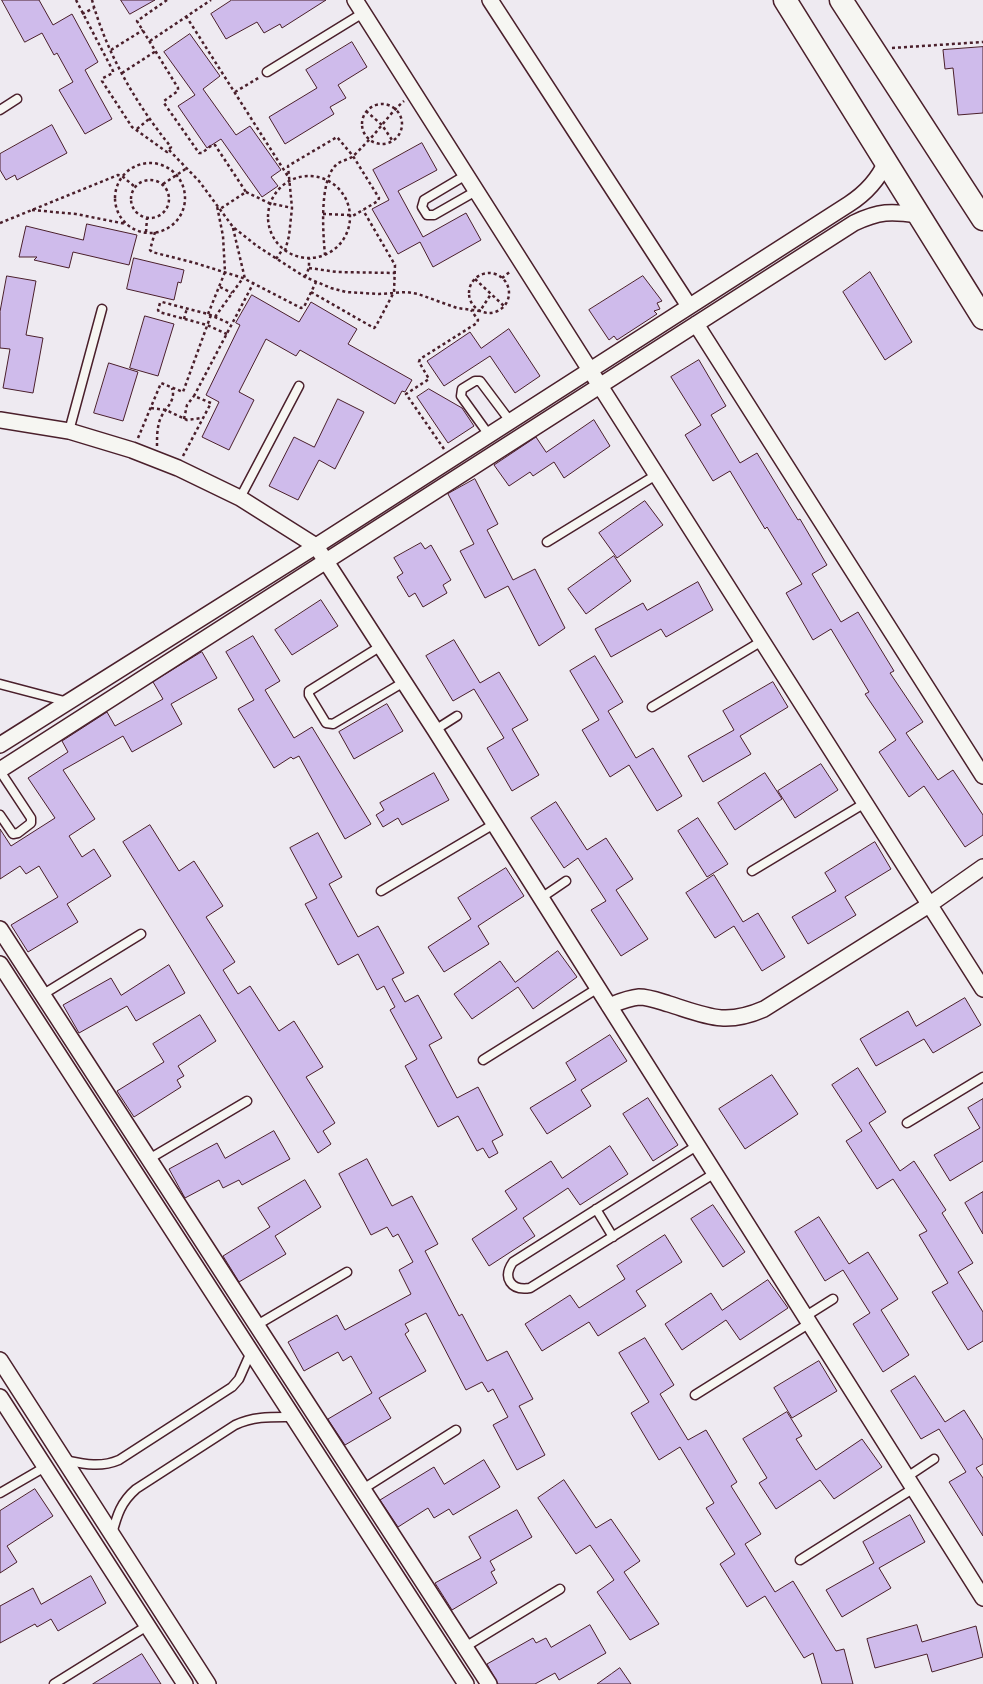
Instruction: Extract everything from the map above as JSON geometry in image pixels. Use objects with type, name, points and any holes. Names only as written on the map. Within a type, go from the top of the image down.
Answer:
[{"type":"street","points":[[355,0],[983,989]]},
{"type":"street","points":[[490,0],[689,306]]},
{"type":"street","points":[[785,0],[918,215],[981,308]]},
{"type":"street","points":[[841,0],[983,219]]},
{"type":"street","points":[[0,745],[316,546],[861,196],[880,175],[886,162]]},
{"type":"street","points":[[0,770],[854,222],[880,213],[893,211],[918,215]]},
{"type":"street","points":[[696,324],[983,776]]},
{"type":"street","points":[[0,420],[69,431],[132,450],[156,459],[240,498],[316,546],[435,730],[983,1598]]},
{"type":"street","points":[[609,1006],[628,999],[639,997],[659,1001],[715,1018],[732,1019],[749,1016],[764,1009],[929,905],[983,867]]},
{"type":"street","points":[[0,929],[489,1684]]},
{"type":"street","points":[[0,964],[466,1684]]},
{"type":"street","points":[[0,1360],[208,1684]]},
{"type":"street","points":[[0,1397],[185,1684]]},
{"type":"lane","points":[[267,72],[363,13]]},
{"type":"lane","points":[[0,110],[17,99]]},
{"type":"lane","points":[[466,175],[424,200],[422,207],[427,214],[434,215],[476,191]]},
{"type":"lane","points":[[69,431],[102,309]]},
{"type":"lane","points":[[489,435],[461,396],[462,389],[475,381],[480,381],[510,421]]},
{"type":"lane","points":[[240,498],[299,386]]},
{"type":"lane","points":[[547,542],[656,475]]},
{"type":"lane","points":[[652,707],[762,641]]},
{"type":"lane","points":[[381,646],[309,691],[309,695],[326,723],[333,724],[404,682]]},
{"type":"lane","points":[[0,684],[69,702]]},
{"type":"lane","points":[[435,730],[457,716]]},
{"type":"lane","points":[[0,770],[31,818],[31,823],[18,834],[13,834],[0,815]]},
{"type":"lane","points":[[752,871],[865,803]]},
{"type":"lane","points":[[382,891],[494,824]]},
{"type":"lane","points":[[541,898],[566,881]]},
{"type":"lane","points":[[42,995],[141,934]]},
{"type":"lane","points":[[483,1060],[598,988]]},
{"type":"lane","points":[[907,1124],[983,1077]]},
{"type":"lane","points":[[149,1159],[247,1101]]},
{"type":"lane","points":[[698,1145],[513,1262],[508,1269],[508,1278],[513,1286],[521,1290],[530,1288],[715,1173]]},
{"type":"lane","points":[[596,1209],[614,1237]]},
{"type":"lane","points":[[256,1325],[347,1272]]},
{"type":"lane","points":[[695,1395],[808,1320],[833,1299]]},
{"type":"lane","points":[[65,1460],[91,1465],[100,1465],[119,1460],[232,1387],[239,1379],[251,1352]]},
{"type":"lane","points":[[112,1534],[121,1504],[128,1496],[235,1425],[258,1417],[293,1417]]},
{"type":"lane","points":[[363,1489],[456,1430]]},
{"type":"lane","points":[[800,1560],[911,1482],[934,1459]]},
{"type":"lane","points":[[0,1493],[45,1467]]},
{"type":"lane","points":[[465,1647],[560,1589]]},
{"type":"lane","points":[[54,1684],[147,1626]]},
{"type":"path","points":[[76,0],[113,71],[113,73],[103,78],[102,81],[132,127],[137,129],[167,152],[169,150],[216,203],[233,227],[276,259],[305,277],[331,288],[352,292],[378,294],[394,292],[418,294],[457,308],[490,313],[504,306],[507,300],[508,289],[502,278],[491,274],[479,276],[474,279],[469,290],[469,297],[475,308],[480,311]]},
{"type":"path","points":[[92,0],[111,50],[129,88],[149,119],[171,147],[169,150]]},
{"type":"path","points":[[167,0],[138,19],[137,22],[178,88],[178,91],[164,101],[164,104],[199,153],[202,153],[212,145],[215,146],[246,192],[269,204],[292,208]]},
{"type":"path","points":[[150,41],[211,0]]},
{"type":"path","points":[[82,14],[94,8]]},
{"type":"path","points":[[186,16],[290,180]]},
{"type":"path","points":[[111,50],[143,30]]},
{"type":"path","points":[[873,49],[983,42]]},
{"type":"path","points":[[122,73],[156,51]]},
{"type":"path","points":[[235,92],[267,72]]},
{"type":"path","points":[[325,255],[323,214],[328,180],[331,172],[336,165],[353,156],[370,139],[395,109],[414,93]]},
{"type":"path","points":[[377,104],[384,104],[395,109],[400,115],[402,122],[398,136],[381,144],[370,139],[364,134],[362,118],[366,111],[377,104]]},
{"type":"path","points":[[366,111],[382,125],[392,140]]},
{"type":"path","points":[[137,129],[149,119]]},
{"type":"path","points":[[276,259],[284,250],[289,236],[292,208],[288,166],[336,137],[353,156],[379,198],[378,201],[350,216],[323,214]]},
{"type":"path","points":[[31,210],[76,214],[126,224],[139,231],[155,232],[162,230],[175,222],[183,210],[185,195],[181,181],[177,175],[164,165],[149,162],[134,166],[122,176],[118,182],[115,197],[118,212],[126,224]]},
{"type":"path","points":[[163,184],[186,168]]},
{"type":"path","points":[[0,223],[118,175],[122,176],[135,187]]},
{"type":"path","points":[[300,176],[319,177],[328,180],[341,191],[346,198],[350,216],[348,229],[343,240],[335,249],[325,255],[309,258],[300,257],[284,250],[277,244],[271,235],[268,224],[267,214],[269,204],[274,194],[281,186],[300,176]]},
{"type":"path","points":[[148,180],[159,181],[163,184],[169,194],[169,205],[162,214],[158,217],[147,218],[136,213],[133,208],[131,197],[135,187],[143,181],[148,180]]},
{"type":"path","points":[[220,209],[246,192]]},
{"type":"path","points":[[132,450],[161,383],[183,392],[207,325],[209,315],[225,272],[222,236],[216,203]]},
{"type":"path","points":[[311,292],[374,328],[376,326],[394,292],[395,265],[363,210]]},
{"type":"path","points":[[146,232],[147,218]]},
{"type":"path","points":[[233,227],[244,278]]},
{"type":"path","points":[[155,232],[150,250],[152,252],[244,278],[301,308],[304,307],[316,282]]},
{"type":"path","points":[[305,277],[309,268],[309,258]]},
{"type":"path","points":[[309,268],[344,273],[395,273]]},
{"type":"path","points":[[215,317],[244,278]]},
{"type":"path","points":[[474,279],[504,306]]},
{"type":"path","points":[[184,419],[187,405],[194,396],[254,282]]},
{"type":"path","points":[[220,286],[232,293]]},
{"type":"path","points":[[480,311],[491,294]]},
{"type":"path","points":[[227,334],[207,325],[159,312],[158,310],[160,303],[162,302],[187,308],[231,324]]},
{"type":"path","points":[[184,319],[187,308]]},
{"type":"path","points":[[451,459],[406,394],[429,379],[419,362],[420,359],[477,323],[478,320],[471,310]]},
{"type":"path","points":[[156,459],[159,422],[173,399],[174,394],[172,387]]},
{"type":"path","points":[[178,468],[211,403],[194,396]]},
{"type":"path","points":[[151,408],[166,410],[190,421],[203,418]]},
{"type":"building","points":[[2,0],[39,0],[53,25],[72,14],[98,62],[85,70],[112,119],[85,134],[59,90],[73,82],[57,53],[54,55],[42,33],[25,42]]},
{"type":"building","points":[[121,0],[155,0],[130,14]]},
{"type":"building","points":[[232,0],[326,0],[282,28],[280,24],[264,33],[257,22],[226,39],[211,14]]},
{"type":"building","points":[[190,34],[220,76],[203,89],[236,135],[250,126],[281,170],[271,177],[278,186],[262,197],[221,139],[207,148],[178,106],[195,95],[164,52]]},
{"type":"building","points":[[352,42],[367,67],[338,85],[346,98],[330,107],[334,114],[285,144],[269,117],[317,88],[306,70]]},
{"type":"building","points":[[983,47],[983,113],[958,115],[953,68],[945,69],[943,50]]},
{"type":"building","points":[[52,125],[67,153],[17,180],[15,175],[6,180],[0,170],[0,154]]},
{"type":"building","points":[[422,143],[437,170],[398,191],[423,237],[466,213],[481,240],[433,267],[420,242],[398,254],[372,209],[389,200],[373,170]]},
{"type":"building","points":[[87,224],[137,235],[129,265],[73,252],[69,268],[34,260],[37,257],[19,257],[26,226],[83,240]]},
{"type":"building","points":[[134,258],[184,270],[181,283],[178,282],[174,300],[127,289]]},
{"type":"building","points":[[870,272],[912,342],[885,360],[843,292]]},
{"type":"building","points":[[7,276],[36,281],[26,335],[43,338],[33,393],[3,388],[10,349],[0,348],[0,312]]},
{"type":"building","points":[[643,276],[662,301],[657,303],[660,309],[654,311],[657,314],[617,340],[614,336],[609,340],[589,310]]},
{"type":"building","points":[[252,295],[299,322],[311,302],[357,329],[348,344],[412,380],[405,392],[402,391],[395,404],[300,350],[296,356],[266,339],[239,392],[254,400],[229,450],[202,437],[219,402],[206,395],[240,325],[236,323]]},
{"type":"building","points":[[145,316],[174,324],[158,376],[130,368]]},
{"type":"building","points":[[509,329],[540,376],[515,393],[490,356],[444,386],[427,361],[470,332],[481,348]]},
{"type":"building","points":[[699,360],[726,406],[711,415],[740,463],[757,453],[798,520],[800,519],[827,565],[812,574],[841,622],[858,612],[894,671],[890,673],[923,722],[906,733],[938,780],[953,770],[983,815],[983,835],[965,847],[924,786],[909,797],[879,752],[896,740],[865,694],[869,692],[831,629],[813,640],[786,593],[802,584],[767,527],[765,529],[730,471],[713,481],[685,435],[701,425],[671,377]]},
{"type":"building","points":[[109,363],[138,372],[123,421],[94,413]]},
{"type":"building","points":[[429,389],[462,408],[474,426],[448,443],[417,397]]},
{"type":"building","points":[[338,399],[364,412],[335,469],[319,460],[298,500],[269,486],[294,437],[314,447]]},
{"type":"building","points":[[594,420],[610,446],[564,478],[554,462],[533,476],[530,472],[509,486],[494,465],[536,437],[546,452]]},
{"type":"building","points":[[475,479],[498,524],[487,530],[513,580],[535,569],[565,628],[539,646],[508,586],[485,598],[460,551],[474,544],[448,494]]},
{"type":"building","points":[[645,501],[663,525],[617,558],[599,533]]},
{"type":"building","points":[[421,543],[425,549],[431,545],[451,580],[443,585],[447,593],[423,607],[415,593],[409,597],[397,577],[403,573],[394,558]]},
{"type":"building","points":[[614,556],[631,581],[586,614],[568,589]]},
{"type":"building","points":[[698,582],[713,610],[666,637],[661,629],[611,657],[595,629],[643,603],[647,610]]},
{"type":"building","points":[[321,600],[338,626],[292,655],[275,630]]},
{"type":"building","points":[[253,636],[280,681],[265,690],[294,738],[312,727],[371,824],[345,839],[299,756],[293,759],[291,757],[274,768],[238,709],[254,700],[226,652]]},
{"type":"building","points":[[454,640],[480,683],[499,672],[528,720],[512,729],[539,775],[512,791],[487,748],[504,738],[474,689],[453,701],[426,656]]},
{"type":"building","points":[[202,652],[217,678],[171,704],[182,724],[132,752],[123,736],[63,770],[95,819],[69,836],[82,857],[94,849],[111,876],[67,904],[78,922],[28,952],[11,925],[58,897],[39,866],[26,874],[20,866],[0,879],[0,829],[11,846],[55,818],[28,778],[68,752],[62,741],[107,712],[115,726],[163,699],[153,682]]},
{"type":"building","points":[[595,656],[623,702],[608,711],[636,758],[653,748],[682,796],[657,811],[629,765],[610,777],[582,730],[599,720],[570,671]]},
{"type":"building","points":[[773,682],[788,707],[740,736],[751,754],[703,782],[688,756],[734,730],[723,711]]},
{"type":"building","points":[[387,704],[403,731],[354,759],[339,732]]},
{"type":"building","points":[[821,764],[838,790],[795,818],[778,791]]},
{"type":"building","points":[[434,773],[449,800],[402,825],[398,818],[383,827],[376,815],[384,810],[380,803]]},
{"type":"building","points":[[765,773],[782,799],[735,830],[718,803]]},
{"type":"building","points":[[556,802],[587,850],[606,838],[633,879],[616,890],[648,939],[621,956],[591,910],[606,901],[578,858],[564,868],[531,818]]},
{"type":"building","points":[[698,818],[728,864],[707,877],[678,831]]},
{"type":"building","points":[[150,825],[179,871],[194,861],[223,906],[206,917],[235,962],[223,970],[238,994],[250,986],[279,1031],[294,1021],[323,1067],[306,1077],[335,1123],[323,1131],[331,1144],[318,1153],[123,842]]},
{"type":"building","points":[[318,833],[342,877],[329,884],[358,937],[378,926],[404,973],[392,979],[405,1002],[418,995],[442,1038],[429,1045],[457,1098],[478,1087],[503,1135],[492,1141],[498,1153],[489,1158],[483,1148],[477,1151],[458,1116],[438,1127],[405,1066],[417,1059],[390,1010],[395,1007],[384,986],[377,990],[358,954],[338,965],[305,904],[317,898],[290,848]]},
{"type":"building","points":[[875,842],[891,869],[845,897],[856,915],[808,944],[792,917],[836,891],[825,873]]},
{"type":"building","points":[[506,868],[524,896],[478,926],[489,944],[444,972],[428,947],[471,919],[458,898]]},
{"type":"building","points":[[714,875],[743,922],[758,913],[785,957],[762,971],[734,926],[715,938],[686,893]]},
{"type":"building","points":[[558,951],[577,977],[533,1009],[518,987],[472,1019],[454,994],[500,961],[515,982]]},
{"type":"building","points":[[169,965],[185,993],[136,1021],[127,1006],[79,1033],[63,1005],[111,978],[121,995]]},
{"type":"building","points":[[965,998],[981,1025],[933,1053],[924,1039],[876,1066],[860,1039],[908,1011],[916,1026]]},
{"type":"building","points":[[200,1015],[216,1041],[178,1066],[184,1076],[177,1080],[181,1087],[134,1117],[117,1091],[164,1062],[153,1044]]},
{"type":"building","points":[[610,1035],[627,1061],[581,1090],[591,1106],[547,1134],[530,1108],[576,1080],[566,1063]]},
{"type":"building","points":[[858,1068],[886,1112],[869,1123],[900,1171],[914,1161],[946,1210],[942,1213],[973,1263],[958,1272],[983,1312],[983,1341],[968,1350],[932,1292],[948,1283],[919,1235],[927,1231],[893,1179],[877,1189],[846,1141],[862,1131],[832,1085]]},
{"type":"building","points":[[772,1075],[798,1114],[745,1149],[719,1109]]},
{"type":"building","points":[[648,1098],[678,1145],[653,1161],[623,1114]]},
{"type":"building","points":[[983,1099],[983,1161],[950,1181],[934,1155],[980,1128],[968,1108]]},
{"type":"building","points":[[274,1131],[290,1159],[242,1185],[239,1180],[223,1188],[219,1180],[185,1198],[169,1169],[217,1143],[225,1158]]},
{"type":"building","points":[[610,1146],[628,1174],[580,1205],[568,1188],[523,1218],[535,1236],[489,1266],[472,1239],[517,1209],[505,1191],[551,1161],[562,1178]]},
{"type":"building","points":[[367,1159],[392,1206],[412,1196],[438,1244],[425,1251],[459,1316],[462,1314],[487,1361],[507,1351],[533,1399],[519,1406],[545,1455],[517,1470],[493,1425],[508,1417],[493,1389],[488,1392],[482,1382],[466,1390],[426,1313],[405,1324],[409,1331],[405,1334],[426,1371],[379,1398],[391,1418],[345,1445],[329,1421],[328,1419],[372,1393],[351,1356],[343,1361],[338,1352],[304,1371],[288,1342],[337,1315],[345,1330],[411,1294],[399,1270],[413,1262],[398,1234],[393,1237],[387,1227],[371,1235],[339,1174]]},
{"type":"building","points":[[305,1180],[321,1207],[275,1236],[286,1254],[239,1282],[223,1256],[270,1227],[258,1208]]},
{"type":"building","points":[[983,1192],[983,1234],[965,1203]]},
{"type":"building","points":[[713,1205],[745,1252],[723,1267],[691,1219]]},
{"type":"building","points":[[819,1217],[849,1264],[868,1252],[898,1299],[881,1310],[909,1355],[883,1372],[853,1324],[870,1313],[843,1270],[825,1281],[795,1232]]},
{"type":"building","points":[[665,1235],[682,1262],[636,1291],[646,1306],[598,1336],[589,1322],[542,1351],[525,1324],[570,1295],[579,1308],[625,1279],[617,1266]]},
{"type":"building","points":[[768,1280],[788,1308],[740,1340],[726,1320],[682,1350],[665,1324],[711,1293],[722,1310]]},
{"type":"building","points":[[645,1338],[674,1385],[660,1394],[688,1440],[706,1430],[737,1482],[731,1486],[761,1534],[745,1544],[775,1592],[793,1581],[836,1651],[844,1649],[853,1684],[822,1684],[813,1653],[804,1658],[765,1596],[747,1607],[720,1564],[735,1554],[706,1508],[714,1503],[680,1447],[659,1460],[631,1413],[649,1402],[619,1353]]},
{"type":"building","points":[[819,1361],[837,1391],[792,1418],[774,1388]]},
{"type":"building","points":[[915,1376],[945,1422],[964,1410],[983,1440],[983,1464],[976,1468],[983,1478],[983,1536],[949,1482],[966,1472],[939,1429],[921,1439],[891,1391]]},
{"type":"building","points":[[787,1412],[802,1436],[796,1439],[816,1470],[862,1439],[882,1467],[834,1499],[820,1480],[776,1509],[759,1483],[767,1478],[743,1439]]},
{"type":"building","points":[[484,1460],[500,1487],[453,1515],[449,1509],[434,1518],[428,1508],[398,1527],[380,1500],[434,1467],[444,1484]]},
{"type":"building","points":[[564,1480],[596,1528],[611,1519],[640,1561],[624,1572],[659,1624],[630,1640],[597,1592],[614,1580],[590,1545],[576,1554],[538,1498]]},
{"type":"building","points":[[35,1489],[53,1516],[7,1546],[17,1562],[0,1573],[0,1511]]},
{"type":"building","points":[[517,1510],[532,1537],[490,1561],[495,1570],[491,1572],[497,1583],[452,1610],[435,1583],[481,1558],[469,1537]]},
{"type":"building","points":[[910,1515],[925,1542],[879,1568],[891,1588],[842,1617],[826,1590],[874,1563],[863,1542]]},
{"type":"building","points":[[91,1576],[106,1603],[58,1631],[51,1619],[37,1627],[35,1624],[0,1643],[0,1606],[33,1588],[41,1604]]},
{"type":"building","points":[[590,1625],[606,1653],[559,1680],[555,1673],[535,1684],[498,1684],[487,1664],[533,1638],[536,1643],[546,1638],[551,1647]]},
{"type":"building","points":[[917,1625],[922,1642],[976,1626],[983,1657],[932,1672],[927,1654],[875,1668],[867,1639]]},
{"type":"building","points":[[142,1654],[161,1684],[93,1684]]},
{"type":"building","points":[[620,1668],[631,1684],[597,1684],[611,1674]]}]
